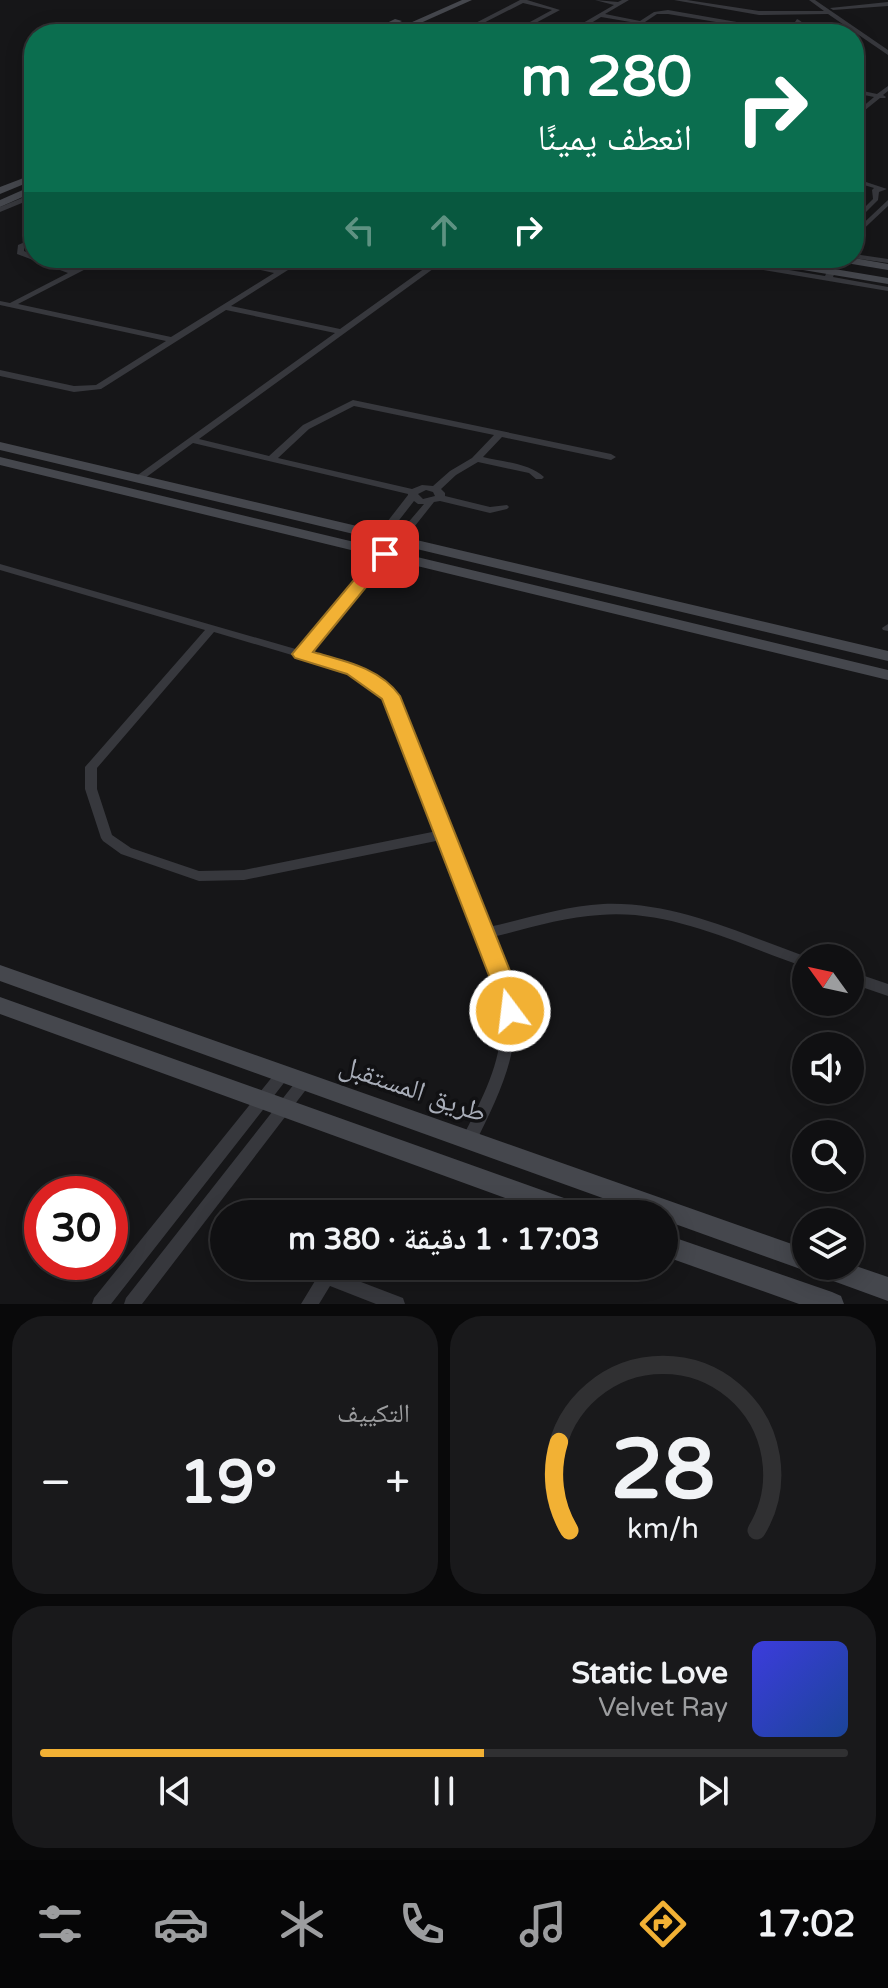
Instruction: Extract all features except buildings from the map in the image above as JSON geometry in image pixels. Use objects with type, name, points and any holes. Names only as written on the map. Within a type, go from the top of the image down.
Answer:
[{"type":"street","points":[[391,24],[447,0]]},
{"type":"street","points":[[412,24],[468,0]]},
{"type":"street","points":[[477,24],[523,0],[557,10],[530,24]]},
{"type":"street","points":[[598,0],[623,2]]},
{"type":"street","points":[[677,0],[759,13],[888,4]]},
{"type":"street","points":[[695,0],[762,11],[821,3]]},
{"type":"street","points":[[812,0],[821,3],[849,24]]},
{"type":"street","points":[[585,24],[623,2]]},
{"type":"street","points":[[872,5],[880,10]]},
{"type":"street","points":[[831,10],[854,24]]},
{"type":"street","points":[[641,22],[656,13],[668,12],[738,24]]},
{"type":"street","points":[[600,15],[647,24]]},
{"type":"street","points":[[797,21],[801,24]]},
{"type":"street","points":[[864,30],[888,46]]},
{"type":"street","points":[[864,36],[888,53]]},
{"type":"street","points":[[869,40],[878,39]]},
{"type":"street","points":[[864,109],[888,88]]},
{"type":"street","points":[[864,93],[888,98]]},
{"type":"street","points":[[864,118],[888,98]]},
{"type":"street","points":[[0,191],[24,181]]},
{"type":"street","points":[[864,184],[883,192],[864,212]]},
{"type":"street","points":[[0,204],[24,193]]},
{"type":"street","points":[[0,210],[24,199]]},
{"type":"street","points":[[864,226],[888,202]]},
{"type":"street","points":[[864,258],[888,264]]},
{"type":"street","points":[[864,261],[888,264]]},
{"type":"street","points":[[61,268],[74,273]]},
{"type":"street","points":[[11,306],[84,268]]},
{"type":"street","points":[[263,268],[282,272]]},
{"type":"street","points":[[0,373],[74,389],[92,389],[288,268]]},
{"type":"street","points":[[138,479],[430,268]]},
{"type":"street","points":[[778,268],[888,281]]},
{"type":"street","points":[[796,268],[888,289]]},
{"type":"street","points":[[829,275],[832,268]]},
{"type":"street","points":[[0,303],[173,340]]},
{"type":"street","points":[[223,307],[341,332]]},
{"type":"street","points":[[271,459],[306,427],[350,403],[611,457]]},
{"type":"street","points":[[399,539],[453,473],[477,459],[500,434]]},
{"type":"street","points":[[191,440],[412,494],[417,501],[435,496]]},
{"type":"street","points":[[0,446],[888,656]]},
{"type":"street","points":[[477,459],[532,471],[539,477]]},
{"type":"street","points":[[0,461],[888,675]]},
{"type":"street","points":[[382,535],[412,494],[423,487],[435,496],[490,510],[504,507]]},
{"type":"street","points":[[302,654],[385,554]]},
{"type":"street","points":[[0,567],[353,669],[391,696],[484,933],[510,1011],[510,1037],[504,1064],[469,1141]]},
{"type":"street","points":[[212,628],[91,767],[91,789],[102,829],[115,845],[180,871],[221,878],[446,834]]},
{"type":"street","points":[[484,933],[583,913],[614,909],[646,911],[792,958]]},
{"type":"street","name":"طريق المستقبل","points":[[0,973],[792,1255]]},
{"type":"street","points":[[864,982],[888,990]]},
{"type":"street","points":[[0,1005],[539,1200]]},
{"type":"street","points":[[100,1304],[282,1075]]},
{"type":"street","points":[[132,1304],[303,1083]]},
{"type":"street","points":[[678,1250],[832,1304]]},
{"type":"street","points":[[309,1304],[327,1277],[397,1304]]},
{"type":"street","points":[[863,1280],[888,1289]]},
{"type":"route","points":[[385,554],[302,654],[353,669],[391,696],[504,986],[510,1011]]}]
